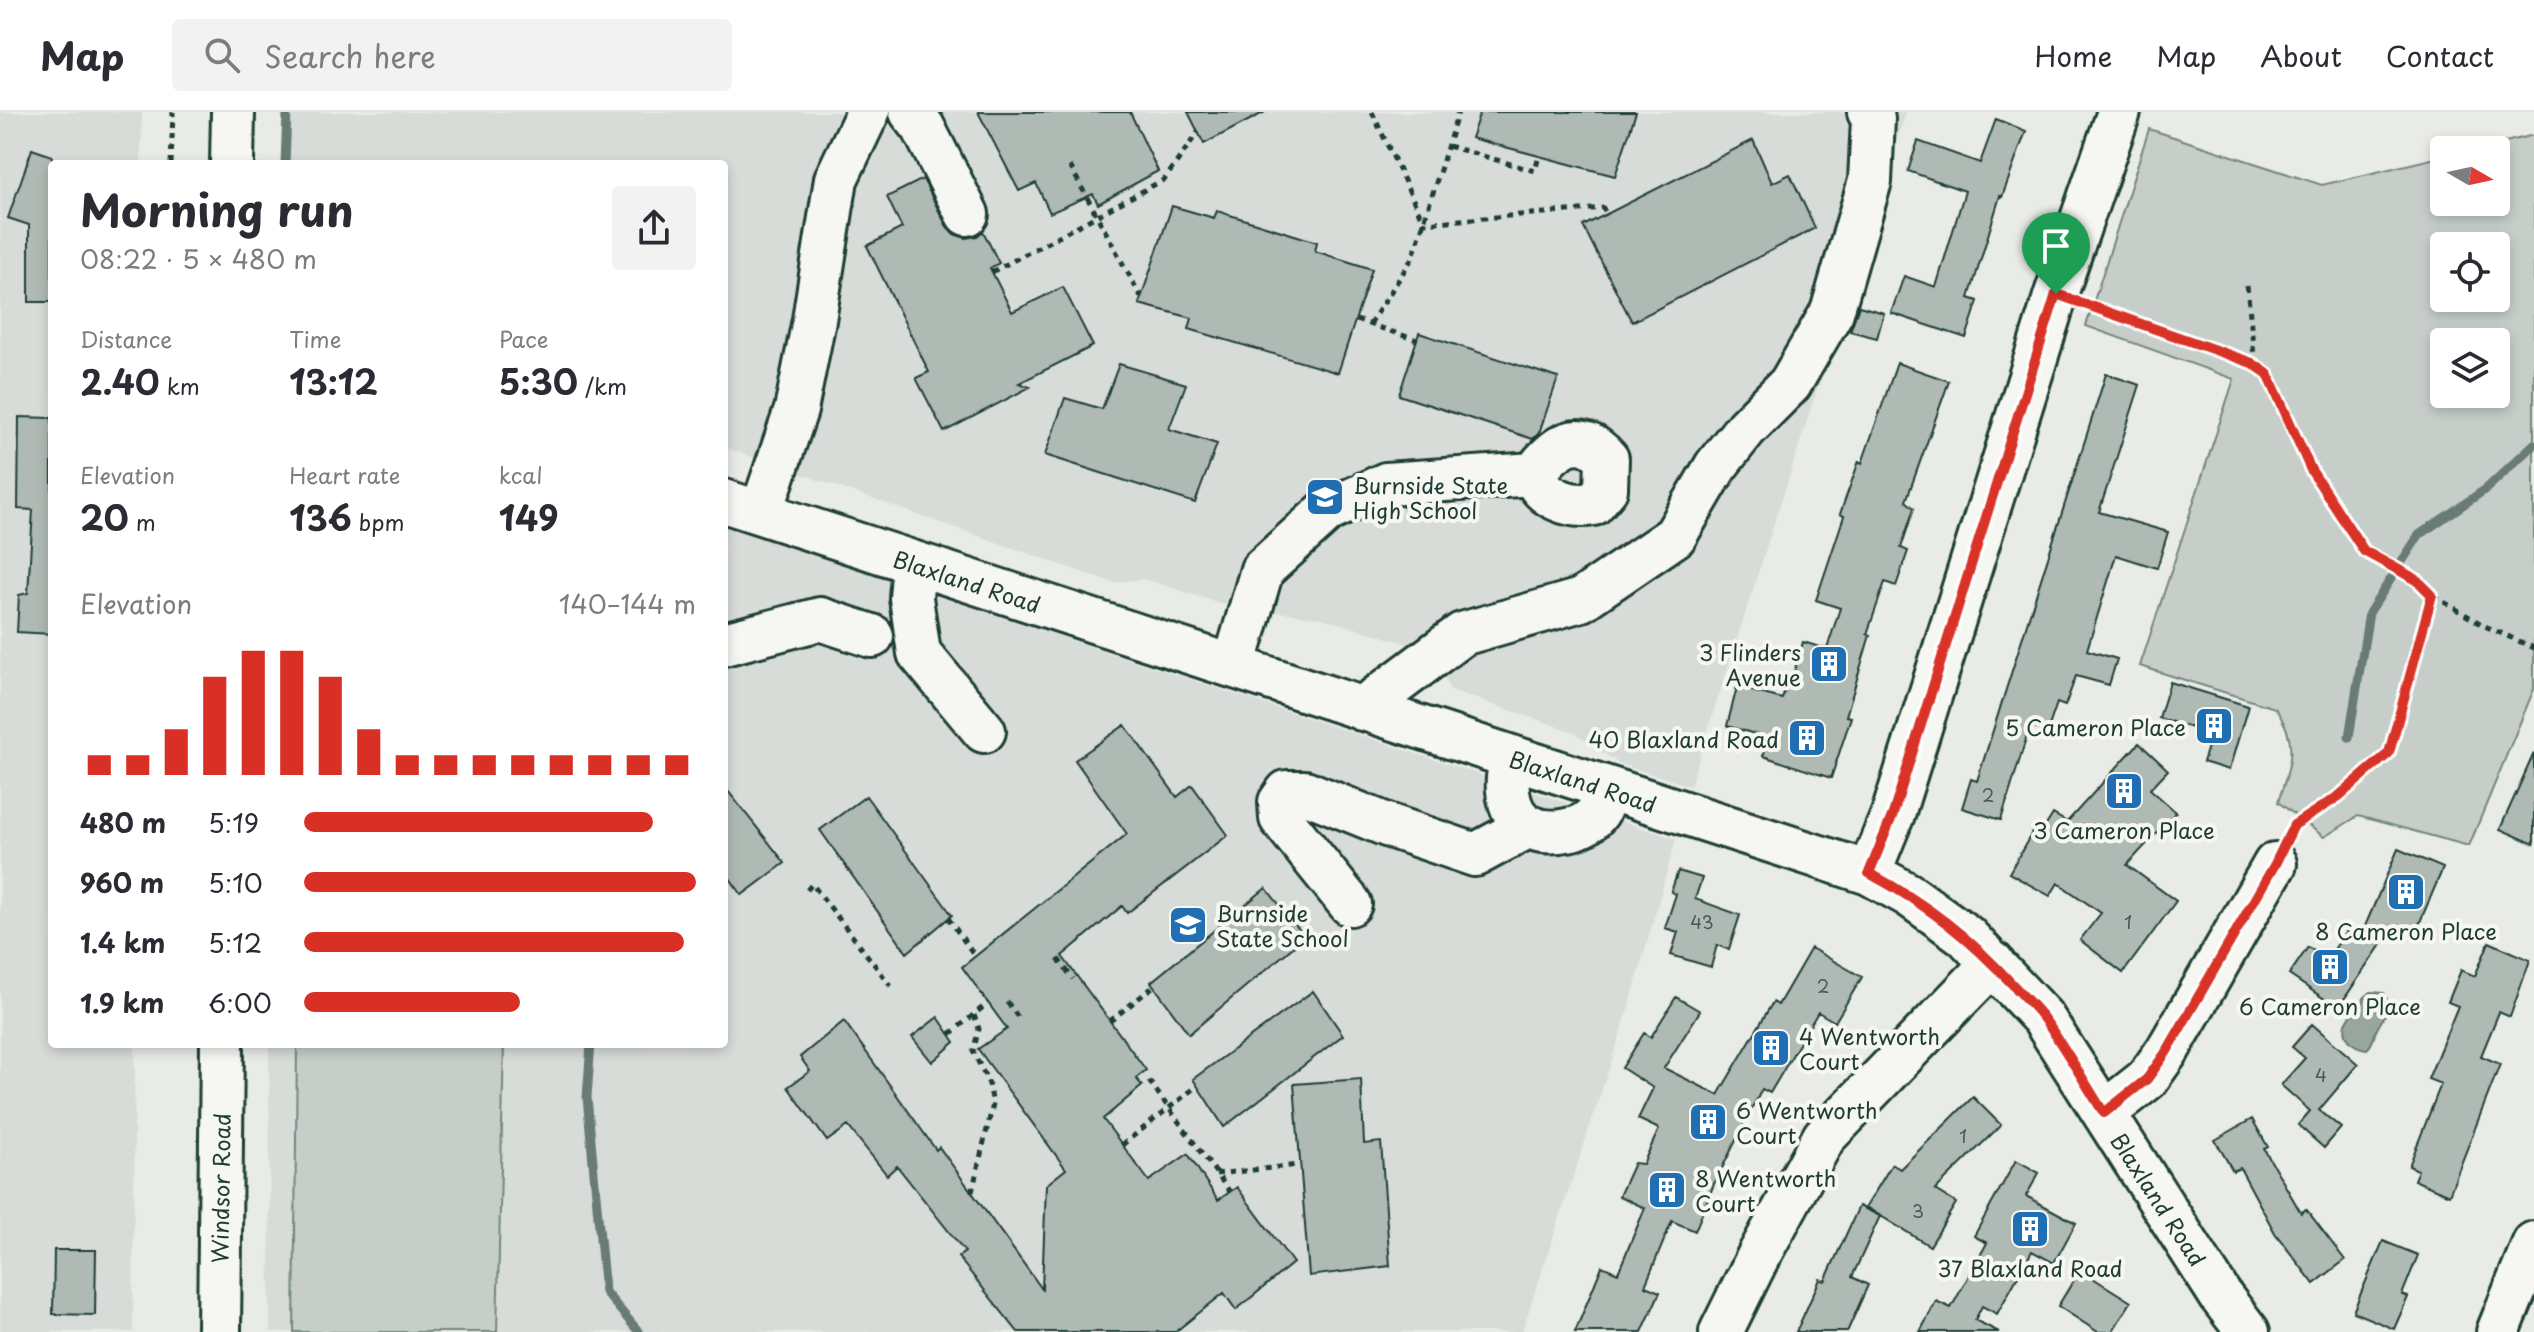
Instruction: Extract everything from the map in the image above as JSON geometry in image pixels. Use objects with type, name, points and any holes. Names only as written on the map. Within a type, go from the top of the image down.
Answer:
[{"type":"street","points":[[232,160],[233,112]]},
{"type":"street","points":[[742,507],[796,410],[836,179],[868,112]]},
{"type":"street","points":[[911,112],[923,127],[967,214]]},
{"type":"street","points":[[1362,709],[1462,634],[1581,600],[1675,536],[1716,466],[1746,428],[1790,384],[1832,312],[1870,181],[1873,119],[1869,112]]},
{"type":"street","points":[[1869,873],[1893,814],[2056,294],[2119,112]]},
{"type":"street","points":[[1234,666],[1262,570],[1327,511],[1386,484],[1534,474]]},
{"type":"street","name":"Blaxland Road","points":[[742,507],[1869,873],[1909,895],[1966,936],[2043,1018],[2222,1298],[2248,1332]]},
{"type":"street","points":[[914,563],[911,598],[919,653],[984,731]]},
{"type":"street","points":[[728,643],[820,619],[872,636]]},
{"type":"street","points":[[1512,757],[1505,778],[1510,809],[1527,827],[1542,833],[1583,827],[1598,811],[1606,789]]},
{"type":"street","points":[[1350,904],[1281,818],[1280,802],[1287,792],[1305,792],[1387,825],[1475,855],[1527,827]]},
{"type":"street","points":[[2104,1113],[2147,1079],[2167,1051],[2275,864]]},
{"type":"street","points":[[1721,1332],[1824,1137],[1993,963]]},
{"type":"street","name":"Windsor Road","points":[[219,1332],[222,1048]]},
{"type":"street","points":[[2498,1332],[2534,1243]]},
{"type":"path","points":[[171,160],[173,112]]},
{"type":"path","points":[[1372,112],[1424,223]]},
{"type":"path","points":[[1370,324],[1413,257],[1458,112]]},
{"type":"path","points":[[992,272],[1165,179],[1198,132]]},
{"type":"path","points":[[1448,146],[1535,171],[1539,156]]},
{"type":"path","points":[[1070,166],[1141,297]]},
{"type":"path","points":[[1424,223],[1603,208],[1606,214]]},
{"type":"path","points":[[2247,286],[2254,355],[2252,363]]},
{"type":"path","points":[[2056,294],[2252,363],[2268,374],[2311,470],[2364,551],[2417,580],[2432,595],[2485,626],[2534,648]]},
{"type":"path","points":[[1356,320],[1417,340]]},
{"type":"path","points":[[2275,864],[2294,825],[2339,796],[2389,753],[2432,595]]},
{"type":"path","points":[[807,890],[812,884],[891,986]]},
{"type":"path","points":[[948,918],[975,956]]},
{"type":"path","points":[[1058,959],[1073,979]]},
{"type":"path","points":[[1110,1021],[1154,986]]},
{"type":"path","points":[[1007,1002],[1020,1020]]},
{"type":"path","points":[[950,1034],[988,1003]]},
{"type":"path","points":[[972,1192],[993,1104],[989,1084],[973,1051],[979,1029],[974,1015]]},
{"type":"path","points":[[1149,1081],[1230,1192]]},
{"type":"path","points":[[1122,1145],[1197,1086]]},
{"type":"path","points":[[1216,1174],[1299,1165]]},
{"type":"shaded area","points":[[0,112],[142,112],[141,160],[48,160],[48,1048],[135,1048],[133,1332],[0,1332]]},
{"type":"shaded area","name":"Burnside State High School","points":[[287,112],[1906,112],[1690,786],[1619,764],[1574,732],[1450,690],[1438,662],[1402,642],[1321,618],[1219,603],[1144,579],[1113,583],[728,448],[728,160],[287,160]]},
{"type":"shaded area","points":[[2149,129],[2322,185],[2430,159],[2430,216],[2510,216],[2510,141],[2534,135],[2534,689],[2469,846],[2358,816],[2324,837],[2278,802],[2289,765],[2290,743],[2283,720],[2275,708],[2140,666],[2234,379],[2086,326]]},
{"type":"shaded area","name":"Burnside State School","points":[[728,527],[1676,839],[1628,1011],[1522,1332],[270,1332],[269,1048],[728,1048]]},
{"type":"shaded area","points":[[2371,992],[2384,993],[2388,1009],[2367,1049],[2352,1043],[2345,1031],[2349,1019],[2362,1009],[2364,998]]},
{"type":"shaded area","points":[[297,1048],[504,1048],[497,1332],[294,1332]]},
{"type":"building","points":[[978,112],[1130,112],[1158,171],[1098,204],[1093,194],[1050,213],[1036,183],[1019,191]]},
{"type":"building","points":[[1188,112],[1265,112],[1204,144]]},
{"type":"building","points":[[1480,112],[1636,112],[1615,176],[1471,138]]},
{"type":"building","points":[[1996,119],[2026,131],[2000,196],[1969,298],[1978,301],[1966,338],[1891,313],[1904,276],[1936,287],[1965,191],[1908,171],[1918,141],[1980,163]]},
{"type":"building","points":[[1753,140],[1772,183],[1790,174],[1815,228],[1632,322],[1583,226]]},
{"type":"building","points":[[32,149],[52,156],[52,160],[48,160],[48,302],[29,302],[29,225],[8,218]]},
{"type":"building","points":[[923,179],[953,234],[966,238],[983,231],[999,263],[990,268],[1012,312],[1063,287],[1093,346],[1019,383],[1030,387],[944,432],[916,378],[929,372],[867,246],[902,228],[887,197]]},
{"type":"building","points":[[1172,206],[1214,218],[1217,211],[1317,242],[1315,251],[1372,269],[1338,373],[1189,329],[1192,318],[1139,304]]},
{"type":"building","points":[[1859,306],[1884,313],[1877,338],[1850,331]]},
{"type":"building","points":[[1419,333],[1558,378],[1539,433],[1533,439],[1399,395]]},
{"type":"building","points":[[1897,363],[1949,381],[1906,501],[1914,508],[1901,548],[1908,551],[1896,586],[1885,582],[1867,634],[1870,635],[1846,716],[1851,717],[1831,778],[1763,756],[1769,738],[1727,726],[1737,687],[1782,699],[1787,685],[1790,686],[1803,642],[1827,649],[1840,608],[1816,600],[1844,516],[1840,514],[1859,461],[1862,463]]},
{"type":"building","points":[[1119,364],[1186,384],[1169,429],[1217,444],[1195,503],[1045,455],[1065,398],[1102,409]]},
{"type":"building","points":[[2106,374],[2140,385],[2099,512],[2168,532],[2157,568],[2116,555],[2087,650],[2117,659],[2109,685],[2076,676],[2065,706],[2057,703],[2047,732],[2030,726],[2001,820],[1962,808],[1971,779],[1977,781]]},
{"type":"building","points":[[19,417],[48,418],[48,634],[17,632],[19,595],[28,593],[33,510],[18,509]]},
{"type":"building","name":"5 Cameron Place","points":[[2170,682],[2248,706],[2229,770],[2203,762],[2212,734],[2159,718]]},
{"type":"building","points":[[1125,725],[1177,797],[1192,785],[1228,835],[1127,913],[1122,906],[1062,956],[1146,1070],[1136,1078],[1142,1086],[1103,1119],[1149,1181],[1188,1154],[1218,1200],[1237,1187],[1293,1263],[1236,1310],[1224,1293],[1175,1332],[1018,1332],[958,1257],[965,1252],[897,1166],[887,1175],[848,1126],[827,1141],[788,1087],[810,1071],[800,1057],[844,1021],[936,1150],[939,1147],[1042,1289],[1046,1185],[1066,1169],[978,1049],[1007,1029],[962,967],[1127,834],[1075,760]]},
{"type":"building","points":[[2139,743],[2168,770],[2150,789],[2176,812],[2127,865],[2176,901],[2123,973],[2080,940],[2101,913],[2058,883],[2050,896],[2009,873],[2033,831],[2040,835],[2053,814],[2067,822]]},
{"type":"building","points":[[2534,753],[2534,844],[2500,829]]},
{"type":"building","points":[[728,791],[785,863],[742,895],[728,876]]},
{"type":"building","points":[[866,796],[952,915],[907,953],[820,830]]},
{"type":"building","points":[[2398,849],[2443,868],[2414,936],[2393,927],[2338,1008],[2289,975],[2308,947],[2327,960],[2347,930],[2360,938]]},
{"type":"building","points":[[1678,871],[1702,878],[1695,899],[1740,915],[1729,949],[1717,945],[1711,967],[1671,955],[1678,932],[1665,928],[1676,894],[1671,892]]},
{"type":"building","points":[[1266,888],[1305,937],[1189,1034],[1151,982]]},
{"type":"building","points":[[2489,942],[2530,960],[2510,1017],[2499,1012],[2481,1056],[2500,1064],[2449,1195],[2414,1180],[2418,1170],[2409,1166],[2441,1084],[2428,1079],[2458,1006],[2448,1002],[2461,970],[2475,976]]},
{"type":"building","points":[[1811,948],[1862,977],[1835,1022],[1818,1012],[1770,1093],[1762,1089],[1714,1184],[1695,1231],[1672,1221],[1645,1286],[1660,1292],[1642,1332],[1575,1332],[1602,1266],[1618,1273],[1645,1208],[1619,1196],[1634,1163],[1643,1164],[1659,1129],[1638,1119],[1653,1088],[1622,1068],[1644,1033],[1651,1037],[1676,997],[1700,1011],[1664,1068],[1718,1095],[1773,1002],[1778,1005]]},
{"type":"building","points":[[1313,991],[1343,1035],[1224,1127],[1193,1079]]},
{"type":"building","points":[[938,1017],[955,1042],[932,1062],[912,1037]]},
{"type":"building","points":[[2312,1024],[2358,1064],[2319,1110],[2341,1128],[2324,1148],[2298,1125],[2310,1111],[2281,1085],[2305,1058],[2292,1047]]},
{"type":"building","points":[[1361,1079],[1364,1144],[1381,1142],[1390,1266],[1309,1276],[1294,1084]]},
{"type":"building","points":[[1973,1097],[2001,1125],[1935,1190],[1956,1203],[1930,1246],[1866,1207],[1892,1164],[1900,1169]]},
{"type":"building","points":[[2252,1119],[2268,1147],[2264,1149],[2301,1213],[2306,1209],[2345,1260],[2314,1284],[2275,1233],[2240,1168],[2233,1171],[2215,1140]]},
{"type":"building","points":[[2016,1160],[2039,1173],[2026,1196],[2076,1223],[2054,1263],[2032,1251],[1997,1314],[1982,1306],[1975,1320],[1999,1332],[1920,1332],[1936,1301],[1951,1308],[1987,1243],[1974,1236]]},
{"type":"building","points":[[1859,1206],[1880,1216],[1852,1277],[1868,1285],[1847,1332],[1796,1332],[1820,1279],[1825,1281]]},
{"type":"building","points":[[2383,1241],[2418,1255],[2402,1295],[2408,1297],[2394,1329],[2353,1312]]},
{"type":"building","points":[[54,1250],[96,1250],[95,1315],[53,1314]]},
{"type":"building","points":[[2080,1270],[2131,1302],[2112,1332],[2098,1332],[2058,1306]]},
{"type":"waterway","points":[[285,160],[287,112]]},
{"type":"waterway","points":[[2349,737],[2369,613],[2419,535],[2486,489],[2534,444]]},
{"type":"waterway","points":[[591,1048],[587,1097],[605,1292],[639,1332]]},
{"type":"place","name":"Burnside State High School","points":[[1325,497]]},
{"type":"place","name":"3 Flinders Avenue","points":[[1829,664]]},
{"type":"place","name":"5 Cameron Place","points":[[2214,726]]},
{"type":"place","name":"40 Blaxland Road","points":[[1807,738]]},
{"type":"place","name":"3 Cameron Place","points":[[2124,791]]},
{"type":"place","name":"8 Cameron Place","points":[[2406,892]]},
{"type":"place","name":"Burnside State School","points":[[1188,925]]},
{"type":"place","name":"6 Cameron Place","points":[[2330,967]]},
{"type":"place","name":"4 Wentworth Court","points":[[1771,1048]]},
{"type":"place","name":"6 Wentworth Court","points":[[1708,1122]]},
{"type":"place","name":"8 Wentworth Court","points":[[1667,1190]]},
{"type":"place","name":"37 Blaxland Road","points":[[2030,1229]]},
{"type":"route","points":[[2056,294],[2252,363],[2268,374],[2311,470],[2364,551],[2417,580],[2432,595],[2389,753],[2339,796],[2294,825],[2275,864],[2167,1051],[2147,1079],[2104,1113],[2043,1018],[1993,963],[1966,936],[1943,919],[1909,895],[1869,873],[1893,814],[2056,294]]}]
